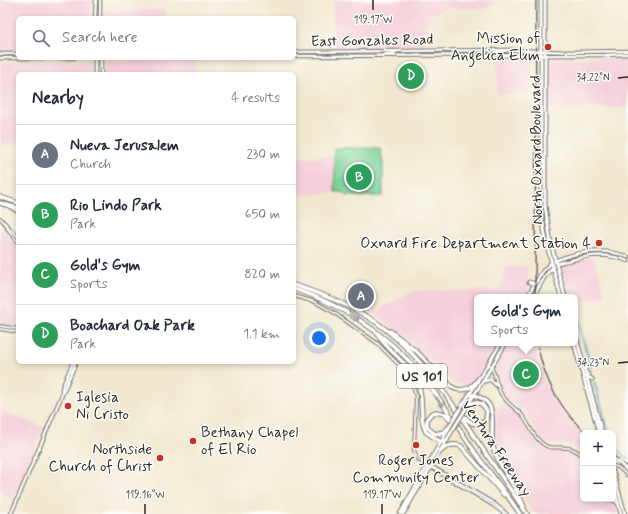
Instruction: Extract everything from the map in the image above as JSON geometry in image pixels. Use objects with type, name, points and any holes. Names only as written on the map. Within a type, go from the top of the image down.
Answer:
[{"type":"highway","points":[[0,197],[16,201]]},
{"type":"highway","points":[[0,202],[16,208]]},
{"type":"highway","name":"Ventura Freeway","points":[[296,285],[356,310],[384,328],[408,349],[428,370],[457,410],[526,513]]},
{"type":"highway","name":"Ventura Freeway","points":[[296,290],[312,295],[355,317],[401,354],[417,370],[520,514]]},
{"type":"highway","points":[[384,328],[416,351],[453,388],[460,390],[468,389],[474,385],[483,373]]},
{"type":"highway","points":[[376,333],[380,339],[405,363],[414,376],[421,394],[424,429],[429,435],[441,442],[447,440]]},
{"type":"highway","points":[[472,394],[485,401],[490,408],[492,439],[495,454],[523,504],[526,513]]},
{"type":"highway","points":[[457,410],[473,424],[481,424],[486,418],[487,409],[482,404],[475,402],[466,409]]},
{"type":"highway","points":[[450,426],[444,432],[434,434],[428,428],[427,420],[433,413],[441,412],[457,426]]},
{"type":"highway","points":[[440,452],[451,444],[462,446],[516,507]]},
{"type":"main road","points":[[95,16],[96,0]]},
{"type":"main road","points":[[100,0],[100,16]]},
{"type":"main road","points":[[541,0],[545,2]]},
{"type":"main road","name":"North Oxnard Boulevard","points":[[541,0],[541,196],[544,230],[551,263],[560,294]]},
{"type":"main road","name":"North Oxnard Boulevard","points":[[545,2],[545,201],[547,225],[564,294]]},
{"type":"main road","points":[[494,55],[495,53],[508,50]]},
{"type":"main road","name":"East Gonzales Road","points":[[296,52],[508,50],[546,53],[628,52]]},
{"type":"main road","points":[[356,56],[359,54],[380,54],[382,51]]},
{"type":"main road","points":[[382,55],[397,51]]},
{"type":"main road","name":"East Gonzales Road","points":[[296,56],[494,55],[541,52]]},
{"type":"main road","points":[[0,54],[16,54]]},
{"type":"main road","points":[[0,58],[16,58]]},
{"type":"main road","points":[[95,60],[95,72]]},
{"type":"main road","points":[[101,60],[101,72]]},
{"type":"main road","points":[[541,103],[545,110],[543,118],[541,119]]},
{"type":"main road","points":[[541,196],[545,201]]},
{"type":"main road","points":[[529,294],[543,271],[551,263],[581,253],[615,253],[628,257]]},
{"type":"main road","points":[[599,253],[619,257],[628,261]]},
{"type":"main road","points":[[535,294],[546,274],[556,262]]},
{"type":"main road","points":[[546,274],[555,275]]},
{"type":"main road","points":[[529,282],[535,284]]},
{"type":"main road","points":[[578,345],[601,430]]},
{"type":"main road","points":[[400,514],[416,486],[440,452],[466,409],[483,373],[499,346]]},
{"type":"main road","points":[[403,514],[430,467],[430,462],[462,406],[483,382],[504,346]]},
{"type":"main road","points":[[575,346],[598,430]]},
{"type":"main road","points":[[582,360],[588,377],[592,380],[591,393]]},
{"type":"main road","points":[[62,394],[62,388],[72,364]]},
{"type":"main road","points":[[11,514],[75,364]]},
{"type":"main road","points":[[483,382],[489,379],[498,386]]},
{"type":"main road","points":[[616,482],[625,514]]},
{"type":"main road","points":[[412,500],[416,486]]},
{"type":"main road","points":[[616,494],[621,514]]},
{"type":"street","points":[[0,218],[16,235]]},
{"type":"street","points":[[8,226],[16,239]]},
{"type":"street","points":[[296,297],[315,302],[333,312],[377,343],[405,371],[412,382],[416,397],[414,452],[417,459],[494,506],[504,514]]},
{"type":"street","points":[[0,326],[16,330]]},
{"type":"street","points":[[0,329],[16,330]]},
{"type":"street","points":[[490,363],[497,378],[498,386],[506,401],[523,416],[543,445],[550,447],[570,447],[580,454]]},
{"type":"street","points":[[430,467],[495,504],[507,514]]},
{"type":"street","points":[[616,467],[628,476]]},
{"type":"shaded area","points":[[0,0],[92,0],[92,16],[16,16],[16,51],[0,51]]},
{"type":"shaded area","points":[[333,0],[495,0],[488,8],[449,8],[436,12],[432,15],[425,28],[424,48],[333,48]]},
{"type":"shaded area","points":[[103,10],[164,10],[166,16],[103,16]]},
{"type":"shaded area","points":[[498,59],[531,59],[530,94],[497,94]]},
{"type":"shaded area","points":[[549,59],[628,59],[627,107],[551,108],[548,105]]},
{"type":"shaded area","points":[[196,60],[196,72],[105,72],[105,62]]},
{"type":"shaded area","points":[[0,62],[91,62],[91,72],[16,72],[16,144],[0,145]]},
{"type":"shaded area","points":[[296,157],[334,157],[335,192],[296,195]]},
{"type":"shaded area","points":[[0,224],[16,244],[16,326],[0,324]]},
{"type":"shaded area","points":[[594,258],[605,294],[604,296],[578,303],[578,294],[568,294],[560,267],[575,261]]},
{"type":"shaded area","points":[[505,267],[528,267],[527,294],[474,294],[474,346],[496,346],[478,376],[466,384],[456,384],[450,380],[401,333],[372,313],[377,307],[379,310],[412,291],[499,290],[502,279],[505,277]]},
{"type":"shaded area","points":[[507,346],[535,346],[542,374],[552,394],[562,411],[580,430],[580,451],[572,445],[548,444],[545,442],[526,417],[523,408],[518,408],[507,399],[503,393],[496,367]]},
{"type":"shaded area","points":[[501,402],[516,414],[541,446],[549,450],[569,450],[580,457],[580,502],[613,502],[617,514],[535,514],[516,488],[501,461],[496,447],[496,409]]},
{"type":"shaded area","points":[[0,410],[43,427],[27,469],[12,500],[0,490]]},
{"type":"green space","points":[[334,148],[380,148],[383,162],[383,196],[347,196],[341,192],[335,192]]},
{"type":"waterway","points":[[578,322],[591,367]]},
{"type":"waterway","points":[[594,382],[608,430]]},
{"type":"waterway","points":[[616,449],[628,459]]},
{"type":"railway","points":[[535,294],[536,0]]},
{"type":"railway","points":[[538,346],[548,381],[560,403],[583,430]]},
{"type":"railway","points":[[616,458],[628,468]]},
{"type":"place","name":"Mission of Angelica Elim","points":[[548,47]]},
{"type":"place","name":"Boachard Oak Park","points":[[411,76]]},
{"type":"place","name":"Rio Lindo Park","points":[[359,177]]},
{"type":"place","name":"Oxnard Fire Department Station 4","points":[[599,243]]},
{"type":"place","name":"Nueva Jerusalem","points":[[361,296]]},
{"type":"place","name":"Gold's Gym","points":[[526,374]]},
{"type":"place","name":"Iglesia Ni Cristo","points":[[68,406]]},
{"type":"place","name":"Bethany Chapel of El Rio","points":[[193,441]]},
{"type":"place","name":"Roger Jones Community Center","points":[[416,445]]},
{"type":"place","name":"Northside Church of Christ","points":[[160,458]]}]
